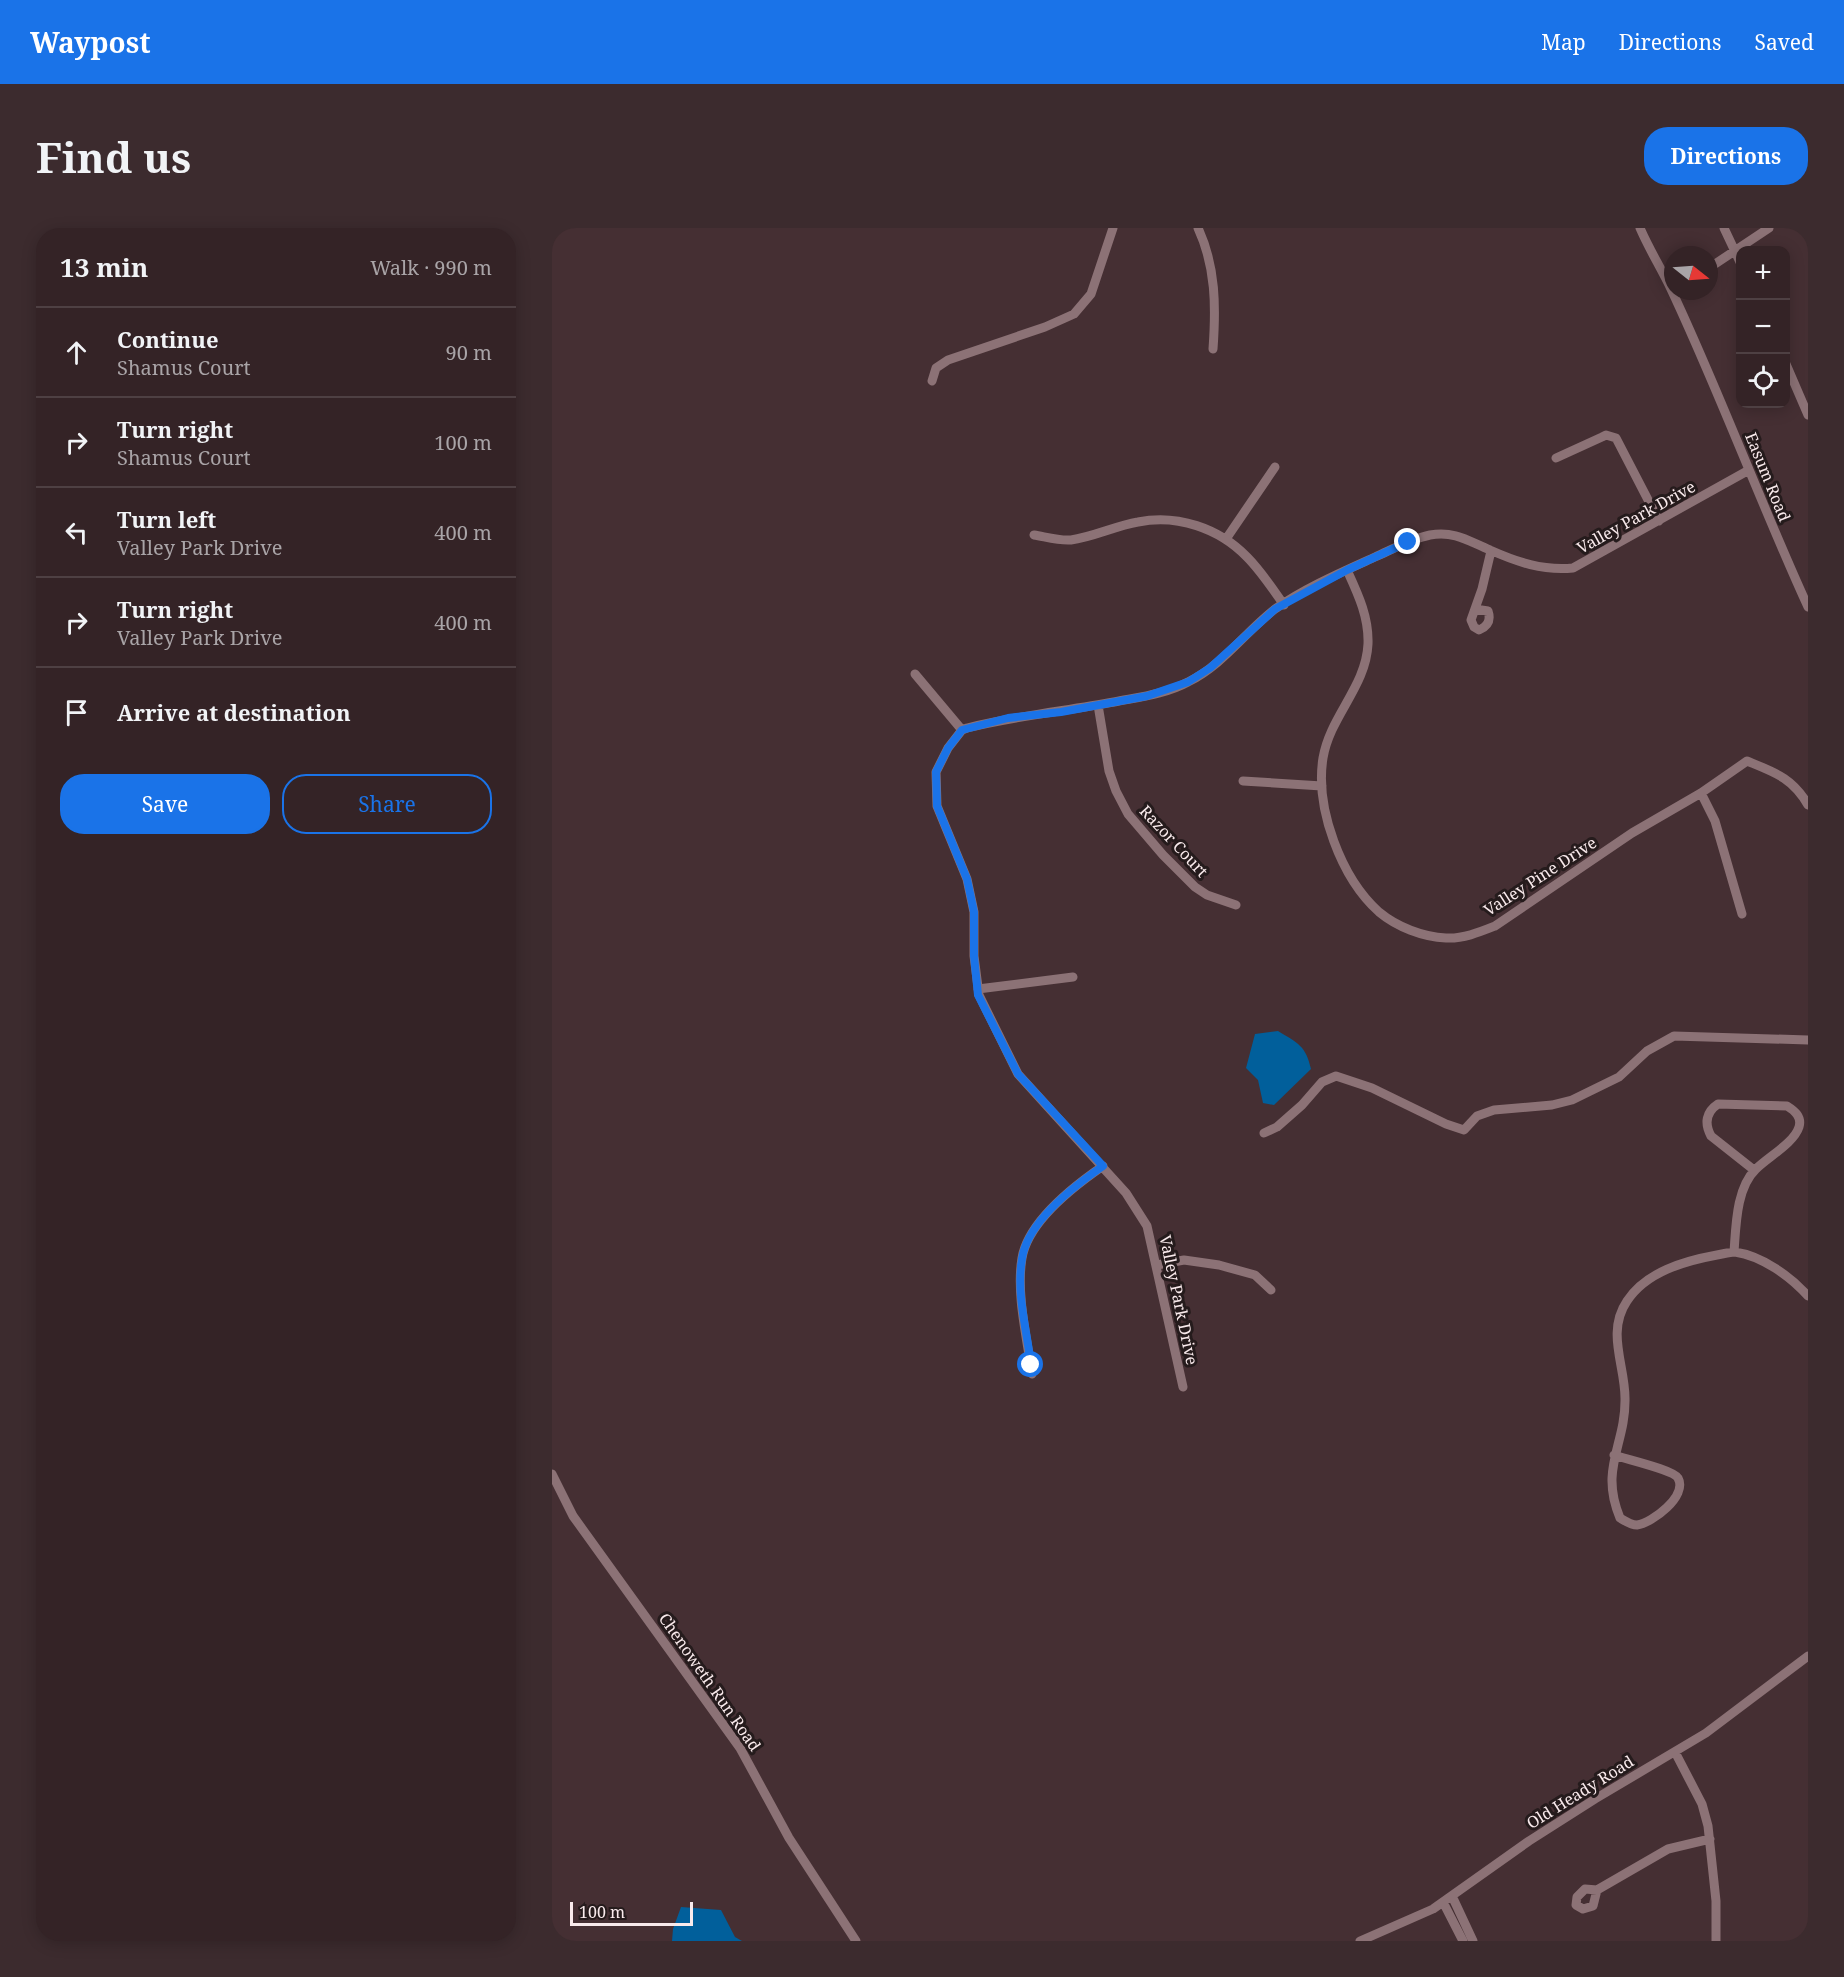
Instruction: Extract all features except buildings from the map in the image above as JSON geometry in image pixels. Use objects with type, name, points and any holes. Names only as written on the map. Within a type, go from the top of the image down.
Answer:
[{"type":"street","points":[[932,381],[936,368],[948,360],[1045,327],[1074,314],[1091,294],[1113,228]]},
{"type":"street","points":[[1198,228],[1214,281],[1214,349]]},
{"type":"street","name":"Easum Road","points":[[1640,228],[1664,269]]},
{"type":"street","points":[[1718,261],[1736,252],[1724,228]]},
{"type":"street","points":[[1744,246],[1769,228]]},
{"type":"street","name":"Easum Road","points":[[1677,300],[1778,542],[1808,607]]},
{"type":"street","points":[[1790,375],[1808,415]]},
{"type":"street","points":[[1556,458],[1602,436],[1616,438],[1659,521]]},
{"type":"street","points":[[1226,539],[1275,467]]},
{"type":"street","name":"Valley Park Drive","points":[[1182,1387],[1148,1226],[1126,1193],[1103,1166],[1018,1074],[978,995],[974,956],[974,912],[967,879],[937,806],[936,772],[948,748],[962,730],[1008,718],[1061,712],[1147,696],[1188,682],[1210,668],[1275,609],[1347,570],[1408,542],[1430,535],[1454,535],[1465,537],[1491,551],[1544,568],[1573,568],[1749,470]]},
{"type":"street","points":[[1034,535],[1072,540],[1137,522],[1158,520],[1185,522],[1209,530],[1226,539],[1254,564],[1284,604]]},
{"type":"street","points":[[1475,609],[1491,551]]},
{"type":"street","name":"Valley Pine Drive","points":[[1347,570],[1366,616],[1368,645],[1356,687],[1338,716],[1326,745],[1322,766],[1325,813],[1335,844],[1368,899],[1379,911],[1401,926],[1430,936],[1448,939],[1475,934],[1495,926],[1632,833],[1701,793],[1747,761],[1789,780],[1800,791],[1808,805]]},
{"type":"street","points":[[915,674],[962,730]]},
{"type":"street","name":"Razor Court","points":[[1098,705],[1109,771],[1128,814],[1163,855],[1195,887],[1208,895],[1236,905]]},
{"type":"street","points":[[1243,782],[1322,786]]},
{"type":"street","points":[[1701,793],[1715,821],[1742,914]]},
{"type":"street","points":[[978,989],[1073,977]]},
{"type":"street","points":[[1264,1132],[1277,1127],[1322,1082],[1336,1076],[1372,1088],[1464,1130],[1477,1116],[1501,1109],[1552,1105],[1572,1100],[1619,1077],[1647,1050],[1674,1036],[1808,1040]]},
{"type":"street","points":[[1734,1252],[1742,1194],[1754,1170],[1794,1137],[1800,1127],[1800,1118],[1787,1106],[1718,1104],[1710,1109],[1707,1128],[1711,1136],[1754,1170]]},
{"type":"street","points":[[1032,1374],[1021,1302],[1022,1257],[1034,1227],[1081,1180],[1103,1166]]},
{"type":"street","points":[[1614,1455],[1670,1470],[1678,1478],[1680,1489],[1675,1499],[1650,1521],[1634,1525],[1620,1518],[1614,1503],[1611,1484],[1614,1455],[1621,1433],[1625,1398],[1615,1333],[1626,1302],[1643,1282],[1678,1264],[1734,1252],[1764,1262],[1800,1287],[1808,1296]]},
{"type":"street","points":[[1157,1265],[1184,1260],[1219,1265],[1255,1275],[1271,1290]]},
{"type":"street","points":[[1800,1287],[1808,1279]]},
{"type":"street","name":"Chenoweth Run Road","points":[[552,1474],[573,1516],[740,1748],[789,1838],[856,1941]]},
{"type":"street","name":"Old Heady Road","points":[[1360,1941],[1433,1909],[1529,1841],[1706,1733],[1808,1656]]},
{"type":"street","points":[[1675,1752],[1702,1804],[1710,1839],[1716,1901],[1716,1941]]},
{"type":"street","points":[[1596,1890],[1668,1849],[1710,1839]]},
{"type":"street","points":[[1452,1896],[1473,1941]]},
{"type":"street","points":[[1443,1902],[1463,1941]]},
{"type":"water","points":[[1278,1031],[1304,1050],[1311,1069],[1274,1105],[1263,1103],[1258,1080],[1246,1068],[1255,1034]]},
{"type":"water","points":[[681,1907],[721,1910],[735,1937],[742,1941],[672,1941],[673,1929]]},
{"type":"route","points":[[1031,1365],[1021,1302],[1022,1257],[1034,1227],[1081,1180],[1103,1166],[1018,1074],[978,995],[974,956],[974,912],[967,879],[937,806],[936,772],[948,748],[962,730],[1008,718],[1061,712],[1147,696],[1188,682],[1200,676],[1225,656],[1275,609],[1347,570],[1408,542]]}]
